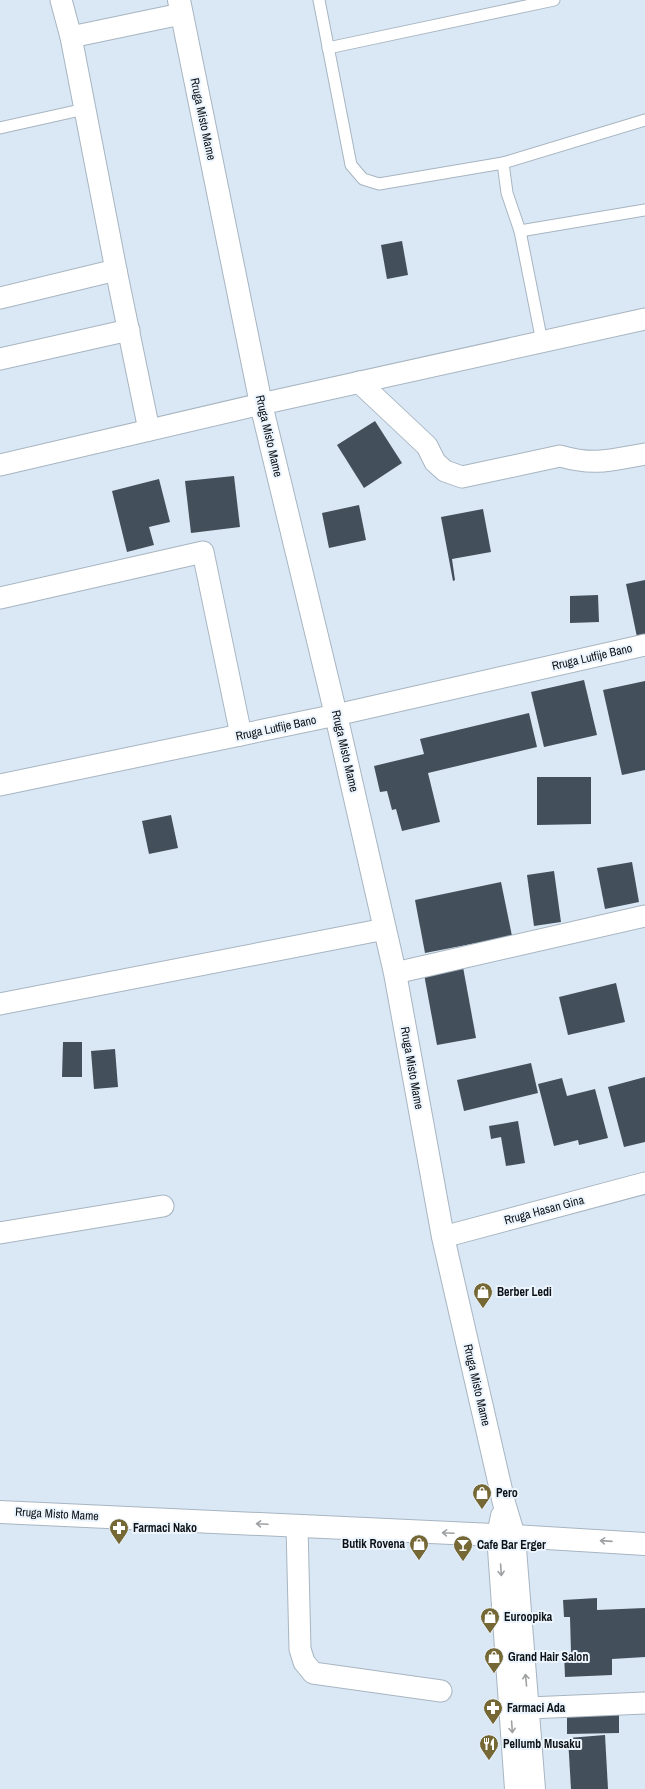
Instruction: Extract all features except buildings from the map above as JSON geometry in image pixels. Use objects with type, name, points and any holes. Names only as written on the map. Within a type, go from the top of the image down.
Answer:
[{"type":"street","points":[[61,0],[71,37],[116,270],[149,430]]},
{"type":"street","points":[[71,37],[180,7]]},
{"type":"street","name":"Rruga Misto Mame","points":[[180,7],[261,404],[336,715],[395,973],[443,1237],[504,1503],[516,1789]]},
{"type":"street","points":[[0,298],[116,270]]},
{"type":"street","points":[[0,465],[261,404],[645,320]]},
{"type":"street","points":[[0,359],[129,330]]},
{"type":"street","points":[[359,382],[427,446],[435,462],[446,471],[462,477],[560,456],[574,460],[596,463],[645,454]]},
{"type":"street","points":[[0,598],[203,552],[241,735]]},
{"type":"street","name":"Rruga Lutfije Bano","points":[[0,785],[336,715],[645,645]]},
{"type":"street","points":[[395,973],[645,916]]},
{"type":"street","points":[[0,1004],[385,929]]},
{"type":"street","name":"Rruga Hasan Gina","points":[[443,1237],[645,1183]]},
{"type":"street","points":[[0,1233],[163,1206]]},
{"type":"street","name":"Rruga Misto Mame","points":[[0,1512],[506,1535],[645,1544]]},
{"type":"street","points":[[297,1526],[300,1649],[304,1662],[313,1673],[441,1691]]},
{"type":"street","name":"Rruga Misto Mame","points":[[506,1535],[529,1708],[534,1789]]},
{"type":"street","points":[[529,1708],[645,1703]]},
{"type":"lane","points":[[318,0],[351,165],[363,179],[379,184],[503,164],[645,120]]},
{"type":"lane","points":[[328,48],[554,0]]},
{"type":"lane","points":[[0,128],[85,109]]},
{"type":"lane","points":[[503,164],[507,193],[520,231],[542,342]]},
{"type":"lane","points":[[520,231],[645,210]]},
{"type":"place","name":"Berber Ledi","points":[[483,1309]]},
{"type":"place","name":"Pero","points":[[482,1510]]},
{"type":"place","name":"Farmaci Nako","points":[[119,1545]]},
{"type":"place","name":"Butik Rovena","points":[[419,1561]]},
{"type":"place","name":"Cafe Bar Erger","points":[[463,1562]]},
{"type":"place","name":"Euroopika","points":[[490,1634]]},
{"type":"place","name":"Grand Hair Salon","points":[[494,1674]]},
{"type":"place","name":"Farmaci Ada","points":[[493,1725]]},
{"type":"place","name":"Pellumb Musaku","points":[[489,1761]]}]
